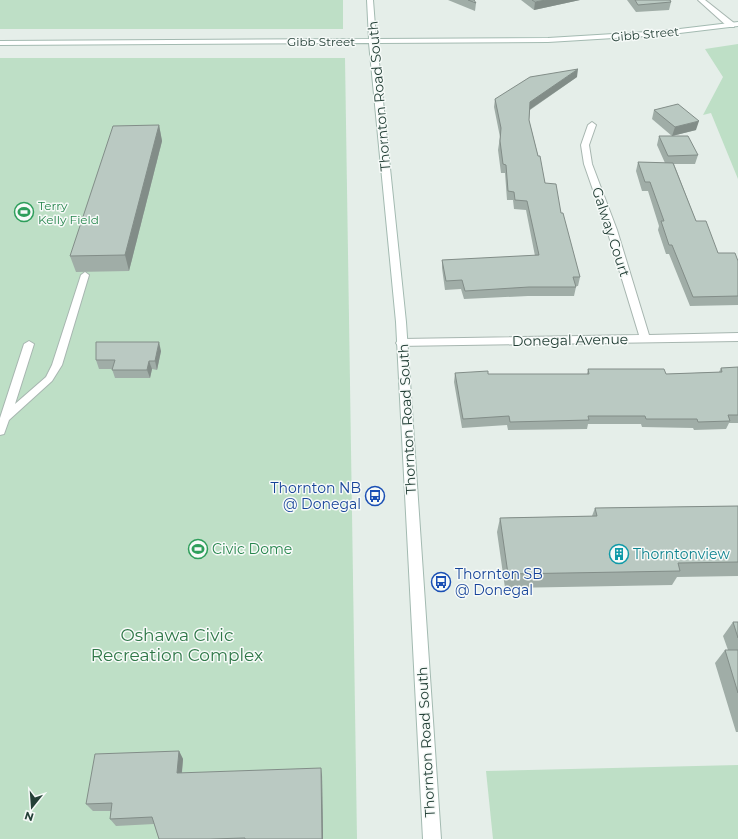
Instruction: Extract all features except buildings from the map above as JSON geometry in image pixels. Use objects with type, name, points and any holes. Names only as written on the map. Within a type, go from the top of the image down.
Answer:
[{"type":"main road","name":"Thornton Road South","points":[[370,0],[402,343],[432,839]]},
{"type":"main road","points":[[701,0],[734,25]]},
{"type":"main road","name":"Gibb Street","points":[[0,43],[580,39],[663,33],[734,25]]},
{"type":"main road","name":"Galway Court","points":[[592,125],[585,145],[588,164],[612,230],[645,338]]},
{"type":"main road","name":"Donegal Avenue","points":[[402,343],[738,337]]},
{"type":"lane","points":[[5,418],[49,379],[57,365],[85,275]]},
{"type":"lane","points":[[0,431],[29,344]]},
{"type":"green space","points":[[0,0],[343,0],[343,29],[0,29]]},
{"type":"green space","points":[[738,44],[738,179],[711,113],[703,115],[723,77],[705,49]]},
{"type":"green space","name":"Oshawa Civic Recreation Complex","points":[[0,58],[345,58],[357,839],[0,839]]},
{"type":"green space","points":[[738,765],[738,839],[493,839],[486,771]]},
{"type":"place","name":"Terry Kelly Field","points":[[24,212]]},
{"type":"place","name":"Thornton NB @ Donegal","points":[[375,496]]},
{"type":"place","name":"Civic Dome","points":[[198,549]]},
{"type":"place","name":"Thorntonview","points":[[619,554]]},
{"type":"place","name":"Thornton SB @ Donegal","points":[[441,582]]}]
